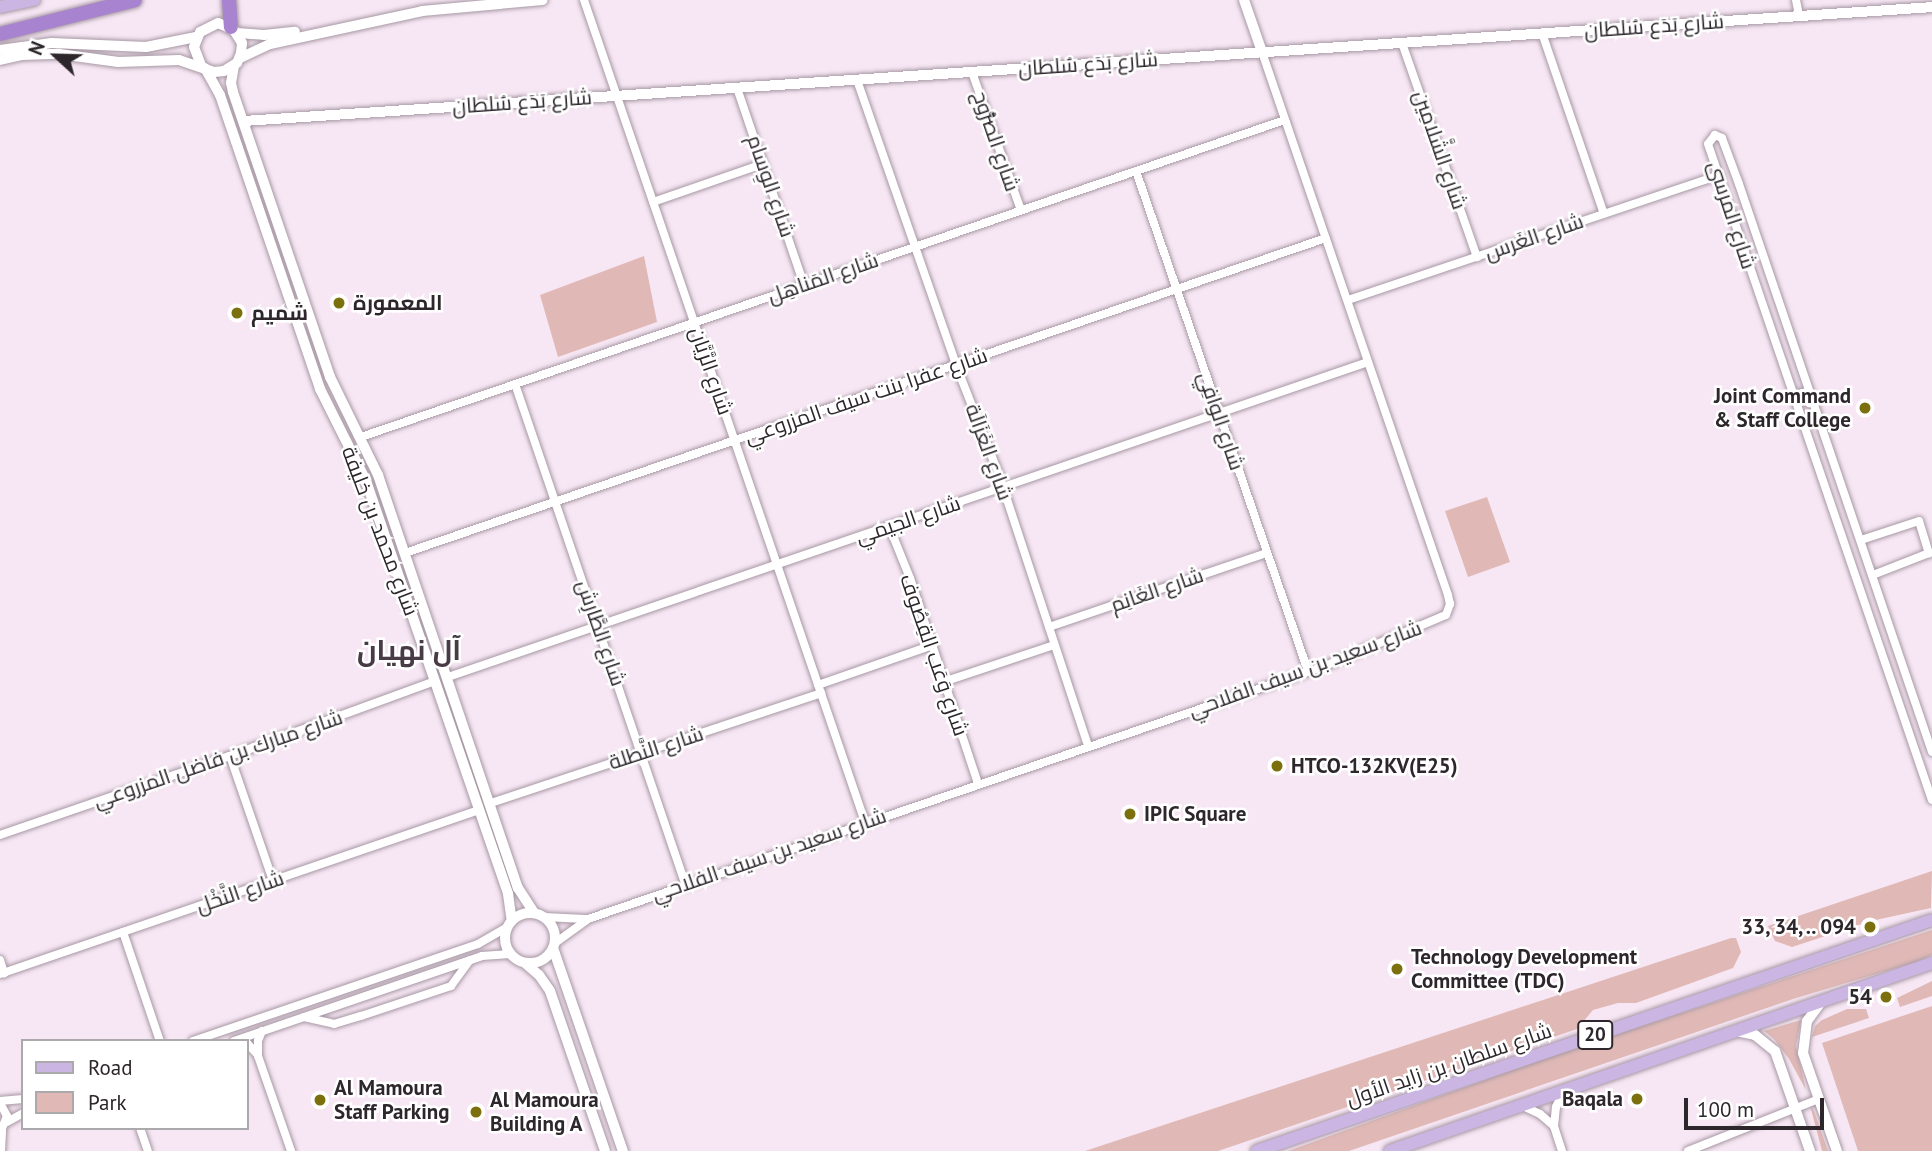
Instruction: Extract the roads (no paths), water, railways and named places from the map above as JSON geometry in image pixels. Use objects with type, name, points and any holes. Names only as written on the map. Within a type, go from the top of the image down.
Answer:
[{"type":"highway","points":[[0,34],[135,0]]},
{"type":"highway","points":[[229,0],[234,30]]},
{"type":"main road","points":[[0,7],[34,0]]},
{"type":"main road","points":[[0,60],[47,54],[118,62],[179,60],[224,71],[270,44],[326,30],[422,11],[543,0]]},
{"type":"main road","name":"شارع سعيد بن سيف الفلاحي","points":[[1244,0],[1262,52]]},
{"type":"main road","name":"شارع بَدَع سُلطان","points":[[244,121],[1932,7]]},
{"type":"main road","points":[[0,50],[52,43],[145,47],[196,37],[211,24],[264,35],[326,30]]},
{"type":"main road","points":[[234,30],[242,48],[237,62]]},
{"type":"main road","points":[[196,37],[194,47],[203,66]]},
{"type":"main road","name":"شارع محمد بن خليفة","points":[[237,62],[231,83],[330,377],[378,475],[519,890],[539,915]]},
{"type":"main road","name":"شارع محمد بن خليفة","points":[[203,66],[220,95],[320,389],[366,481],[508,894],[510,924]]},
{"type":"main road","points":[[603,1151],[550,991],[539,975],[510,954],[505,936],[510,924],[522,914],[539,915],[554,929],[554,946],[623,1151]]},
{"type":"main road","name":"شارع سلطان بن زايد الأول","points":[[1257,1151],[1932,919]]},
{"type":"main road","points":[[525,963],[545,959],[554,946]]},
{"type":"main road","name":"20","points":[[1390,1151],[1932,963]]},
{"type":"main road","points":[[1821,1002],[1807,1021],[1802,1044],[1837,1151]]},
{"type":"main road","points":[[1735,1031],[1755,1035],[1775,1051],[1810,1151]]},
{"type":"street","name":"شارع الرَّيَّان","points":[[584,0],[865,822]]},
{"type":"street","points":[[1796,0],[1799,16]]},
{"type":"street","points":[[1542,33],[1604,214]]},
{"type":"street","name":"شارع الشَّلامِين","points":[[1402,43],[1477,257]]},
{"type":"street","name":"شارع سعيد بن سيف الفلاحي","points":[[554,946],[588,919],[685,883],[1308,671],[1375,642],[1437,621],[1449,610],[1448,596],[1262,52]]},
{"type":"street","name":"شارع الصُّرُوح","points":[[972,72],[1021,210]]},
{"type":"street","name":"شارع الغَزَالَة","points":[[858,80],[956,365],[1003,488],[1088,746]]},
{"type":"street","name":"شارع الوِسام","points":[[737,88],[804,285]]},
{"type":"street","name":"شارع المَناهِل","points":[[360,437],[1286,120]]},
{"type":"street","name":"شارع المرسى","points":[[1932,752],[1739,184],[1722,138],[1715,135],[1708,144],[1792,397],[1932,800]]},
{"type":"street","points":[[653,202],[763,164]]},
{"type":"street","name":"شارع الوافِي","points":[[1136,171],[1308,671]]},
{"type":"street","name":"شارع الغَرس","points":[[1348,300],[1720,175]]},
{"type":"street","name":"شارع عفرا بنت سيف المزروعي","points":[[405,553],[1326,238]]},
{"type":"street","name":"شارع الجيمي","points":[[448,677],[1368,362]]},
{"type":"street","name":"شارع الطَّارِش","points":[[515,384],[685,883]]},
{"type":"street","points":[[1792,397],[1805,395],[1818,429],[1824,433]]},
{"type":"street","points":[[1861,540],[1919,521],[1929,553],[1873,575]]},
{"type":"street","name":"شارع وَعَب القِصُوف","points":[[889,526],[946,681],[978,784]]},
{"type":"street","name":"شارع الغَانِم","points":[[1049,627],[1266,553]]},
{"type":"street","points":[[1877,640],[1893,635]]},
{"type":"street","name":"شارع النَّطلة","points":[[491,803],[642,754],[933,645]]},
{"type":"street","points":[[946,681],[1054,645]]},
{"type":"street","name":"شارع مبارك بن فاضل المزروعي","points":[[0,835],[230,756],[435,681]]},
{"type":"street","points":[[1894,689],[1908,684]]},
{"type":"street","points":[[230,756],[273,881]]},
{"type":"street","name":"شارع النَّخْل","points":[[2,974],[479,810]]},
{"type":"street","name":"شارع سعيد بن سيف الفلاحي","points":[[539,915],[588,919]]},
{"type":"street","points":[[199,1039],[478,944],[510,924]]},
{"type":"street","points":[[123,932],[159,1039]]},
{"type":"street","points":[[245,1039],[261,1031],[470,960],[510,954]]},
{"type":"street","points":[[0,960],[2,974]]},
{"type":"street","points":[[304,1017],[334,1024],[373,1012],[451,985],[470,960]]},
{"type":"street","points":[[261,1031],[258,1056],[291,1151]]},
{"type":"street","points":[[248,1047],[258,1056]]},
{"type":"street","points":[[1562,1151],[1554,1126],[1556,1107],[1564,1090]]},
{"type":"street","points":[[7,1122],[6,1110],[0,1102],[21,1099]]},
{"type":"street","points":[[1688,1151],[1819,1099]]},
{"type":"street","points":[[1523,1106],[1540,1114],[1554,1126]]},
{"type":"street","points":[[1,1151],[1,1132],[7,1122],[21,1114]]},
{"type":"street","points":[[141,1130],[148,1151]]},
{"type":"place","name":"المعمورة","points":[[339,303]]},
{"type":"place","name":"شميم","points":[[237,313]]},
{"type":"place","name":"Joint Command & Staff College","points":[[1865,408]]},
{"type":"place","name":"HTCO-132KV(E25)","points":[[1277,766]]},
{"type":"place","name":"IPIC Square","points":[[1130,814]]},
{"type":"place","name":"33, 34, .. 094","points":[[1870,927]]},
{"type":"place","name":"Technology Development Committee (TDC)","points":[[1397,969]]},
{"type":"place","name":"54","points":[[1886,997]]},
{"type":"place","name":"Baqala","points":[[1637,1099]]},
{"type":"place","name":"Al Mamoura Staff Parking","points":[[320,1100]]},
{"type":"place","name":"Al Mamoura Building A","points":[[476,1112]]},
{"type":"district","name":"آل نهيان","points":[[409,650]]}]
